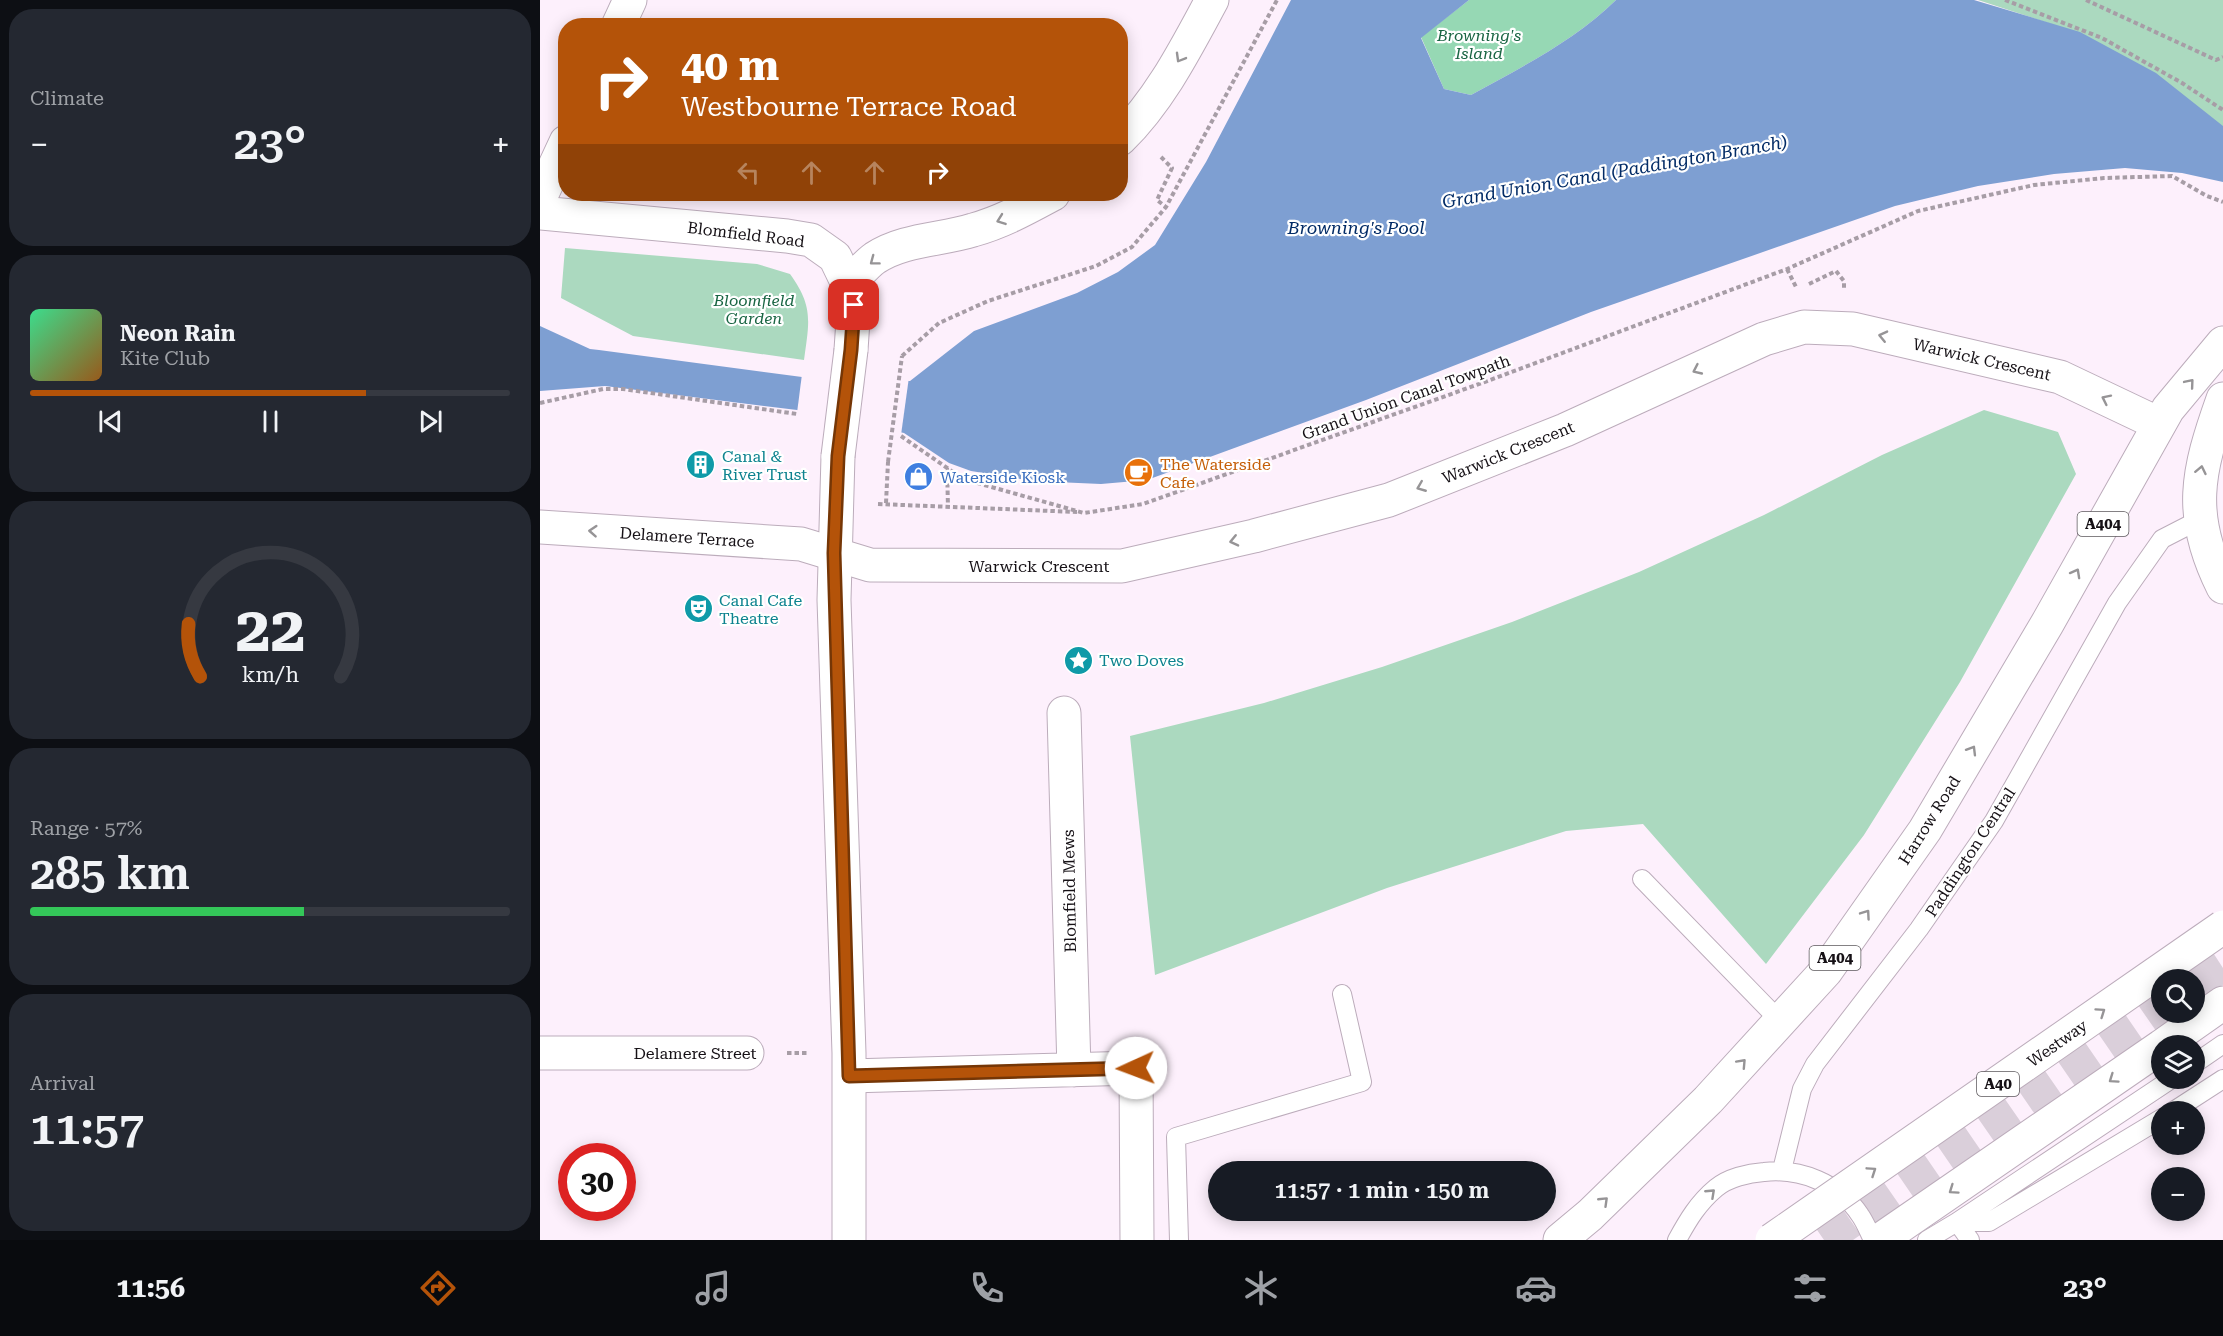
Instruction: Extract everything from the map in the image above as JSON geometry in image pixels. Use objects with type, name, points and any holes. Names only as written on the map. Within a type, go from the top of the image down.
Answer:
[{"type":"main road","points":[[622,18],[630,0]]},
{"type":"main road","points":[[1128,130],[1153,100],[1179,61],[1212,0]]},
{"type":"main road","points":[[540,198],[558,159]]},
{"type":"main road","points":[[848,284],[874,259],[890,250],[930,238],[972,231],[1015,215],[1040,201]]},
{"type":"main road","name":"Blomfield Road","points":[[540,213],[811,240],[835,257],[848,284],[854,305],[838,456],[834,553],[849,1065],[849,1240]]},
{"type":"main road","name":"Warwick Crescent","points":[[834,553],[870,565],[1122,566],[1254,536],[1389,500],[1565,430],[1764,339],[1804,327],[1853,329],[2060,377],[2159,424]]},
{"type":"main road","name":"Harrow Road","points":[[1560,1240],[1590,1215],[1708,1100],[1826,971],[1924,830],[2047,624],[2168,409],[2223,344]]},
{"type":"main road","points":[[2223,399],[2206,446],[2199,481],[2199,520],[2211,564],[2223,587]]},
{"type":"main road","name":"Delamere Terrace","points":[[540,527],[801,544],[834,553]]},
{"type":"main road","name":"Blomfield Mews","points":[[1064,713],[1074,1070]]},
{"type":"main road","name":"Westway","points":[[1772,1240],[2223,927]]},
{"type":"main road","points":[[2178,1035],[2223,1003]]},
{"type":"main road","name":"Delamere Street","points":[[540,1053],[747,1053]]},
{"type":"main road","points":[[1880,1240],[2151,1054]]},
{"type":"main road","points":[[849,1065],[1074,1070],[1136,1068],[1137,1240]]},
{"type":"lane","name":"Paddington Central","points":[[1782,1170],[1802,1089],[1815,1065],[1919,928],[1994,820],[2123,593],[2162,539],[2199,520]]},
{"type":"lane","points":[[1642,879],[1780,1021]]},
{"type":"lane","points":[[1179,1240],[1176,1137],[1362,1083],[1342,994]]},
{"type":"lane","points":[[2205,1056],[2223,1044]]},
{"type":"lane","points":[[2189,1101],[2223,1079]]},
{"type":"lane","points":[[1927,1240],[2156,1089]]},
{"type":"lane","points":[[1957,1222],[1989,1222],[2151,1125]]},
{"type":"lane","points":[[1677,1240],[1693,1211],[1717,1187],[1748,1173],[1782,1170],[1815,1177],[1840,1193],[1860,1215],[1873,1240]]},
{"type":"lane","points":[[1957,1222],[1970,1240]]},
{"type":"path","points":[[1084,513],[886,503],[888,462],[902,356],[939,323],[988,301],[1096,266],[1132,247],[1166,207],[1277,0]]},
{"type":"path","points":[[2005,0],[2102,38],[2182,83],[2223,110]]},
{"type":"path","points":[[2086,0],[2216,60],[2223,57]]},
{"type":"path","points":[[1160,156],[1172,168],[1157,200],[1166,207]]},
{"type":"path","name":"Grand Union Canal Towpath","points":[[901,436],[963,479],[1084,513],[1143,504],[1482,383],[1787,269],[1918,211],[2034,185],[2104,178],[2172,176],[2207,196],[2223,202]]},
{"type":"path","points":[[1787,269],[1797,290],[1836,271],[1844,281],[1844,295]]},
{"type":"path","points":[[540,403],[603,389],[623,389],[797,414]]},
{"type":"path","points":[[947,468],[948,507]]},
{"type":"path","name":"Delamere Street","points":[[747,1053],[849,1065]]},
{"type":"green space","name":"Browning's Island","points":[[1469,0],[1616,0],[1565,41],[1471,95],[1444,89],[1421,37]]},
{"type":"green space","points":[[1978,0],[2223,0],[2223,127],[2079,33]]},
{"type":"green space","name":"Bloomfield Garden","points":[[565,248],[757,264],[790,274],[803,296],[808,315],[804,360],[633,336],[561,298]]},
{"type":"green space","points":[[1984,410],[2058,432],[2076,474],[1960,682],[1864,835],[1766,964],[1643,824],[1566,831],[1387,888],[1155,975],[1130,736],[1264,703],[1382,667],[1512,622],[1639,572],[1764,515],[1882,455]]},
{"type":"water","name":"Browning's Pool","points":[[1291,0],[1469,0],[1421,38],[1444,89],[1471,95],[1565,41],[1616,0],[1974,0],[2080,32],[2156,73],[2223,126],[2223,182],[2182,173],[2125,168],[2054,174],[1978,186],[1895,206],[1591,312],[1366,400],[1147,480],[1101,484],[1033,481],[971,471],[949,463],[904,433],[797,410],[605,386],[540,391],[540,326],[590,349],[802,377],[910,381],[974,331],[1077,293],[1118,272],[1155,245],[1206,162]]},
{"type":"pier","points":[[802,374],[909,377],[901,435],[797,413]]},
{"type":"tunnel","points":[[2205,977],[2223,965]]},
{"type":"tunnel","points":[[1824,1240],[2151,1015]]},
{"type":"place","name":"Canal & River Trust","points":[[701,465]]},
{"type":"place","name":"The Waterside Cafe","points":[[1139,473]]},
{"type":"place","name":"Waterside Kiosk","points":[[919,477]]},
{"type":"place","name":"Canal Cafe Theatre","points":[[698,609]]},
{"type":"place","name":"Two Doves","points":[[1078,660]]},
{"type":"route","points":[[854,305],[838,456],[834,553],[849,1076],[1136,1068]]},
{"type":"water label","name":"Grand Union Canal (Paddington Branch)","points":[[1615,172]]}]
